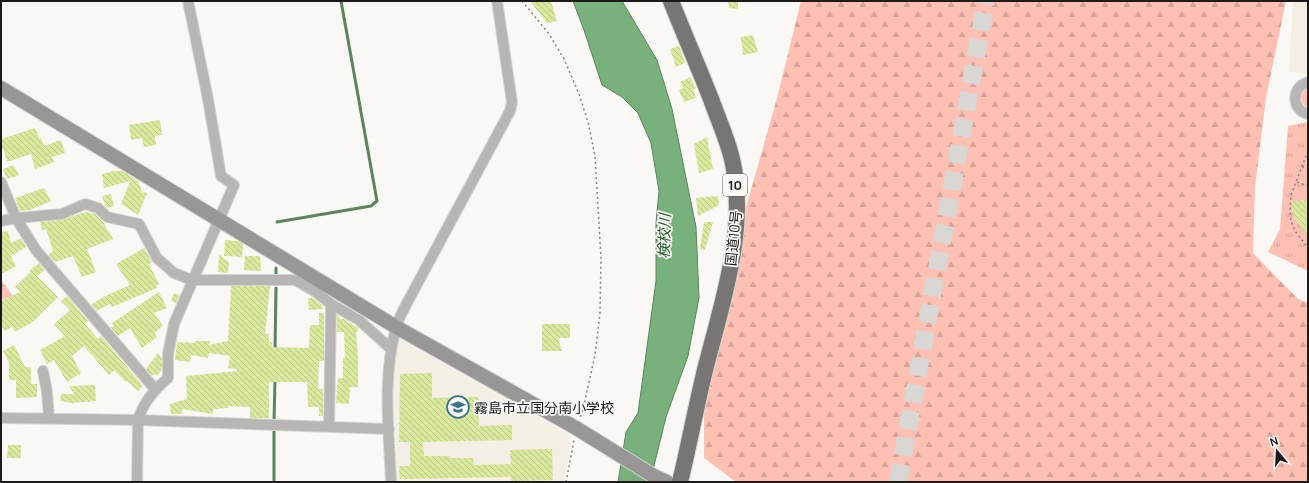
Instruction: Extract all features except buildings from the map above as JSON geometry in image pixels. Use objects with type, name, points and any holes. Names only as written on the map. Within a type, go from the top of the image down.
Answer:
[{"type":"highway","name":"国道10号","points":[[671,1],[724,134],[732,160],[737,216],[734,245],[728,275],[680,482]]},
{"type":"main road","points":[[1,88],[396,326],[576,428],[652,475],[666,482]]},
{"type":"street","points":[[137,482],[138,420],[155,389],[168,378],[168,354],[174,324],[234,185],[221,176],[208,99],[188,1]]},
{"type":"street","points":[[391,482],[389,429],[387,419],[388,372],[396,326],[510,111],[512,102],[497,1]]},
{"type":"street","points":[[1308,82],[1302,84],[1298,89],[1295,94],[1295,100],[1300,110],[1308,114]]},
{"type":"street","points":[[1,182],[16,218],[36,250],[155,389]]},
{"type":"street","points":[[1,221],[16,218],[62,214],[85,204],[98,208],[107,217],[139,224],[157,258],[174,274],[192,280],[295,280],[316,292],[331,304],[359,320],[391,349]]},
{"type":"street","points":[[329,426],[331,304]]},
{"type":"street","points":[[43,371],[47,392],[49,419]]},
{"type":"street","points":[[1,418],[138,420],[389,429]]},
{"type":"path","points":[[522,1],[549,34],[564,59],[584,108],[595,156],[601,258],[600,313],[595,355],[584,409],[576,428],[566,482]]},
{"type":"path","points":[[1308,151],[1292,195],[1290,212],[1291,222],[1295,231],[1308,248]]},
{"type":"path","points":[[1302,166],[1308,167]]},
{"type":"path","points":[[1297,182],[1308,186]]},
{"type":"shaded area","points":[[1293,1],[1308,1],[1308,75],[1289,71]]},
{"type":"shaded area","name":"霧島市立国分南小学校","points":[[397,338],[568,434],[571,445],[564,482],[396,482],[394,381]]},
{"type":"green space","points":[[801,1],[1286,1],[1266,98],[1255,187],[1253,253],[1298,299],[1308,303],[1308,482],[736,482],[704,458],[704,410],[709,356],[732,257],[777,98]]},
{"type":"green space","points":[[1308,88],[1308,108],[1305,106],[1301,98],[1305,90]]},
{"type":"green space","points":[[1308,122],[1308,271],[1268,252],[1280,229],[1288,126]]},
{"type":"green space","points":[[1,280],[13,296],[1,300]]},
{"type":"water","name":"検校川","points":[[573,1],[622,1],[657,60],[672,109],[696,227],[699,298],[688,356],[666,417],[650,482],[618,482],[626,432],[638,413],[656,281],[656,223],[659,191],[651,143],[638,113],[622,97],[602,85]]},
{"type":"waterway","points":[[277,222],[371,206],[377,201],[341,1]]},
{"type":"waterway","points":[[276,268],[276,278]]},
{"type":"waterway","points":[[275,350],[276,288]]},
{"type":"waterway","points":[[274,422],[275,380]]},
{"type":"waterway","points":[[274,430],[274,482]]},
{"type":"tunnel","points":[[898,482],[986,1]]},
{"type":"place","name":"霧島市立国分南小学校","points":[[458,407]]}]
